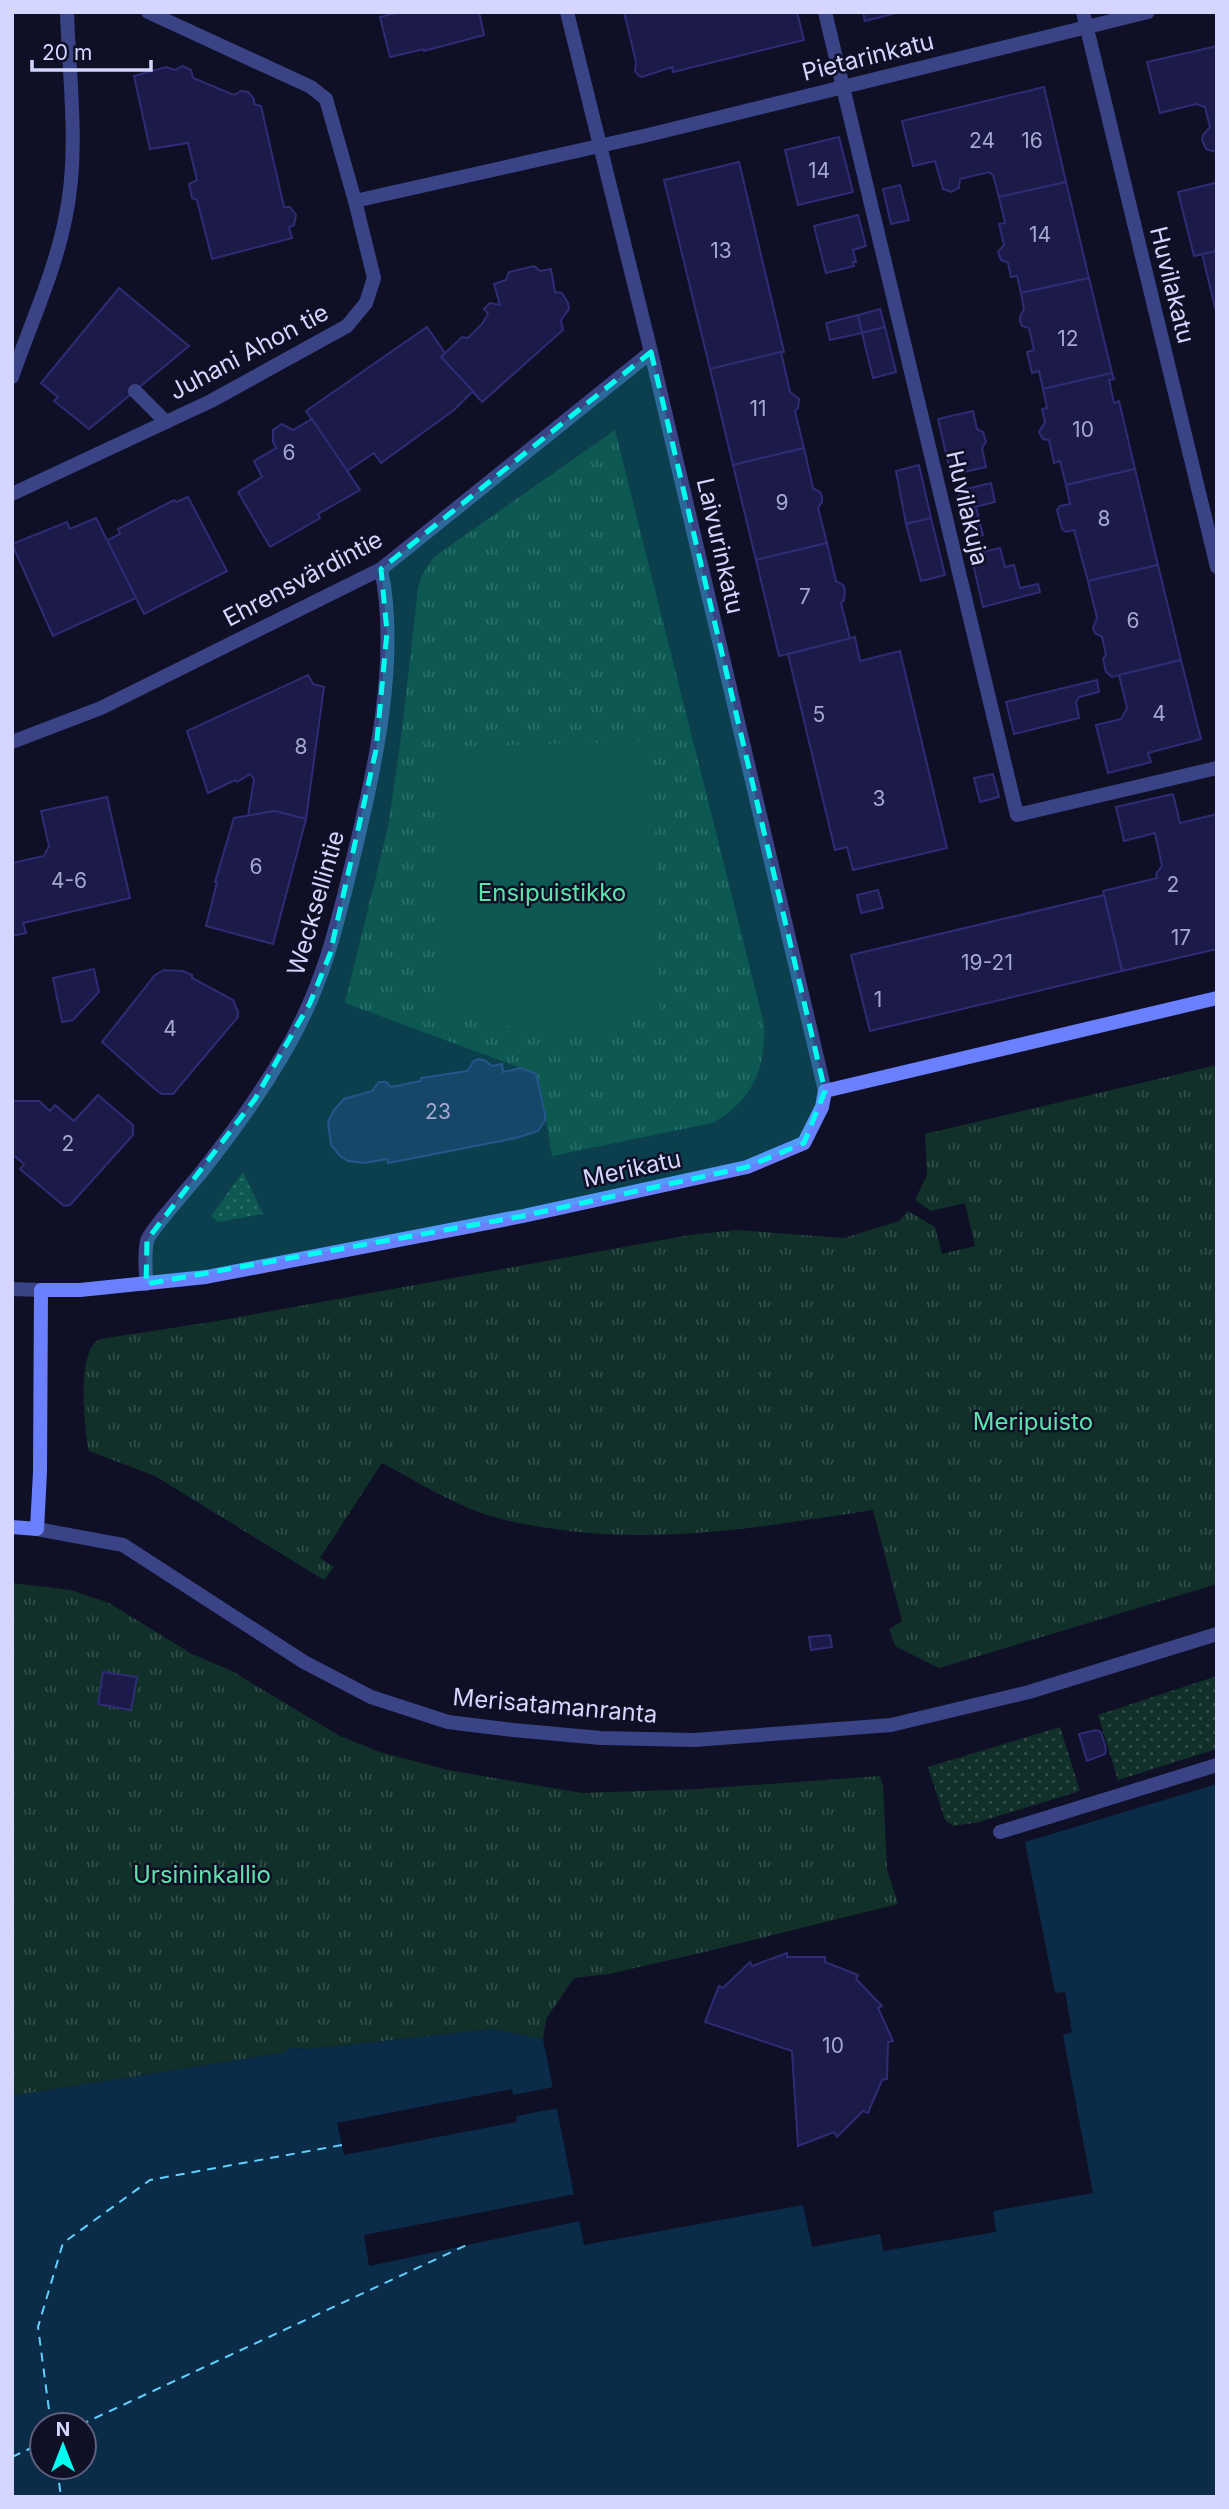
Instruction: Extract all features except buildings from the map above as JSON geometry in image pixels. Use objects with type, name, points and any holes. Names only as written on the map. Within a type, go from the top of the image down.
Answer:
[{"type":"street","points":[[12,377],[53,266],[65,219],[72,170],[72,102],[67,12]]},
{"type":"street","name":"Juhani Ahon tie","points":[[12,494],[211,401],[347,326],[366,303],[374,278],[326,99],[312,87],[148,12]]},
{"type":"street","name":"Laivurinkatu","points":[[567,12],[651,352],[825,1091]]},
{"type":"street","name":"Huvilakuja","points":[[825,12],[1017,815],[1217,768]]},
{"type":"street","name":"Pietarinkatu","points":[[600,145],[844,86],[1085,20],[1148,12]]},
{"type":"street","name":"Huvilakatu","points":[[1085,20],[1217,568]]},
{"type":"street","points":[[355,201],[600,145]]},
{"type":"street","name":"Ehrensvärdintie","points":[[12,742],[101,708],[381,569],[651,352]]},
{"type":"street","points":[[135,391],[166,422]]},
{"type":"street","name":"Wecksellintie","points":[[146,1284],[147,1240],[255,1099],[287,1048],[310,1003],[330,954],[366,809],[385,683],[386,592],[381,569]]},
{"type":"street","points":[[825,1091],[1217,998]]},
{"type":"street","name":"Merikatu","points":[[12,1289],[80,1290],[218,1275],[523,1216],[747,1167],[804,1143],[822,1107],[825,1091]]},
{"type":"street","points":[[12,1527],[37,1529],[41,1290]]},
{"type":"street","name":"Merisatamanranta","points":[[37,1529],[123,1545],[304,1662],[372,1697],[448,1722],[601,1738],[694,1740],[891,1725],[1029,1692],[1217,1634]]},
{"type":"street","points":[[1000,1832],[1217,1765]]},
{"type":"highlighted area","points":[[651,352],[801,987],[825,1091],[804,1143],[747,1167],[523,1216],[146,1284],[147,1240],[255,1099],[310,1003],[330,954],[376,750],[387,632],[381,569]]},
{"type":"green space","name":"Ensipuistikko","points":[[615,430],[764,1024],[764,1040],[759,1069],[747,1094],[712,1123],[552,1156],[545,1114],[521,1068],[345,1003],[388,827],[418,588],[422,575],[434,557]]},
{"type":"green space","points":[[653,741],[660,1012],[633,1013],[601,1030],[579,1037],[532,1034],[503,1024],[486,1013],[440,1014],[437,871],[442,870],[441,855],[436,855],[434,767],[441,767],[441,747]]},
{"type":"green space","name":"Meripuisto","points":[[1217,1065],[1217,1584],[939,1668],[895,1646],[889,1629],[902,1621],[873,1510],[714,1532],[635,1535],[595,1533],[529,1525],[487,1515],[446,1498],[382,1463],[320,1558],[334,1567],[324,1580],[155,1476],[89,1451],[84,1409],[85,1373],[92,1346],[100,1339],[211,1322],[690,1235],[736,1230],[844,1238],[899,1221],[908,1211],[935,1227],[942,1254],[975,1246],[965,1203],[931,1211],[915,1200],[927,1175],[925,1134]]},
{"type":"green space","points":[[243,1172],[263,1214],[218,1222],[211,1216]]},
{"type":"green space","name":"Ursininkallio","points":[[12,1583],[71,1590],[109,1603],[192,1654],[230,1670],[340,1736],[380,1752],[448,1770],[582,1793],[697,1789],[880,1776],[883,1786],[887,1869],[898,1904],[609,1974],[574,1978],[546,2019],[543,2039],[492,2029],[311,2049],[290,2048],[283,2053],[12,2096]]},
{"type":"green space","points":[[1217,1676],[1217,1749],[1118,1780],[1098,1715]]},
{"type":"green space","points":[[1060,1727],[1080,1791],[979,1822],[953,1826],[945,1820],[928,1767]]},
{"type":"water","points":[[1217,1784],[1217,2497],[12,2497],[12,2096],[283,2053],[290,2048],[311,2049],[492,2029],[543,2039],[584,2245],[803,2205],[812,2247],[880,2234],[883,2251],[996,2232],[993,2211],[1093,2193],[1063,2035],[1072,2032],[1065,1992],[1055,1993],[1025,1842]]},
{"type":"pier","points":[[554,2087],[558,2108],[516,2116],[517,2122],[344,2155],[337,2123],[512,2089],[513,2095]]},
{"type":"pier","points":[[575,2194],[580,2221],[369,2266],[364,2235]]},
{"type":"ferry route","points":[[49,2411],[38,2327],[63,2243],[150,2180],[342,2145]]},
{"type":"ferry route","points":[[98,2417],[471,2243]]},
{"type":"ferry route","points":[[12,2457],[28,2450]]},
{"type":"ferry route","points":[[59,2481],[61,2497]]}]
